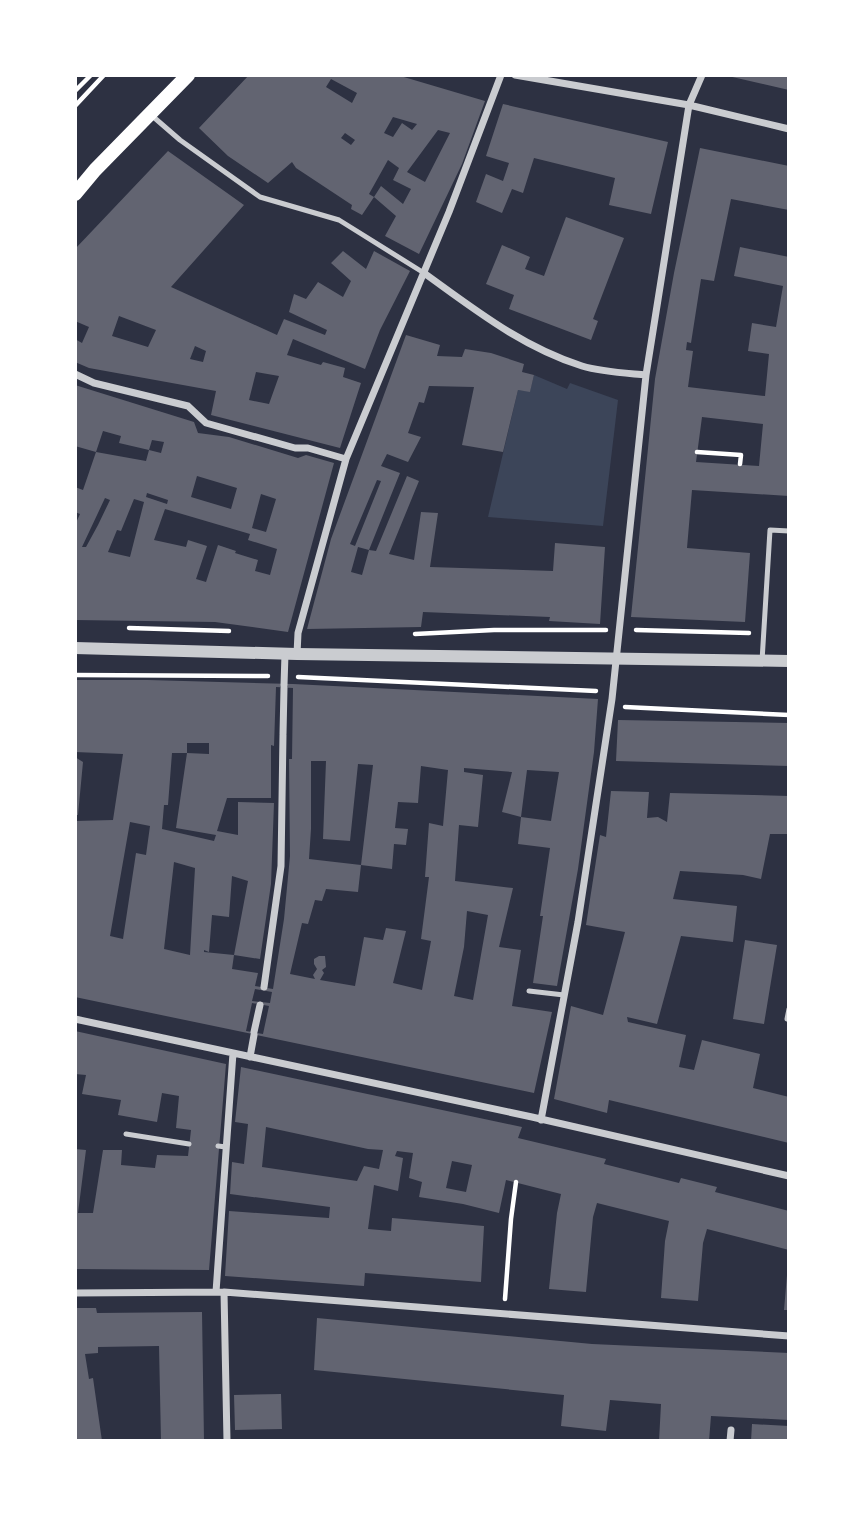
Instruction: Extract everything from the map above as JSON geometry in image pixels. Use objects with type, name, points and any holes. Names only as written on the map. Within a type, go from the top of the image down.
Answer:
[{"type":"main road","points":[[75,194],[188,75]]},
{"type":"street","points":[[250,1057],[261,1003],[281,866],[284,683],[291,654],[346,460],[424,273],[501,75]]},
{"type":"street","points":[[515,75],[689,105],[789,129]]},
{"type":"street","points":[[541,1120],[578,922],[612,699],[646,375],[689,105],[702,75]]},
{"type":"street","points":[[424,273],[508,333],[547,354],[584,367],[646,375]]},
{"type":"street","points":[[75,373],[94,383],[188,406],[206,423],[346,460]]},
{"type":"street","points":[[75,648],[789,662]]},
{"type":"street","points":[[75,1019],[789,1176]]},
{"type":"street","points":[[227,1441],[220,1292],[222,1146],[233,1054]]},
{"type":"street","points":[[75,1293],[220,1292],[789,1336]]},
{"type":"street","points":[[730,1441],[731,1430]]},
{"type":"lane","points":[[150,114],[180,140],[260,197],[339,220],[424,273]]},
{"type":"lane","points":[[762,661],[770,530],[789,531]]},
{"type":"lane","points":[[529,991],[564,995]]},
{"type":"lane","points":[[787,1019],[789,1009]]},
{"type":"lane","points":[[126,1134],[189,1144]]},
{"type":"path","points":[[75,91],[91,75]]},
{"type":"path","points":[[75,106],[104,75]]},
{"type":"path","points":[[697,452],[741,455],[740,464]]},
{"type":"path","points":[[117,628],[213,629],[237,632]]},
{"type":"path","points":[[406,635],[619,630],[764,634]]},
{"type":"path","points":[[75,675],[596,691],[626,708],[789,715]]},
{"type":"path","points":[[505,1314],[516,1182]]},
{"type":"shaded area","points":[[534,375],[567,389],[570,383],[618,400],[603,526],[488,517],[518,390],[530,391]]},
{"type":"building","points":[[249,75],[397,75],[485,101],[462,164],[419,254],[385,236],[396,216],[374,197],[362,215],[351,209],[352,205],[296,168],[292,162],[268,183],[228,156],[199,128]],"holes":[[[331,79],[357,93],[352,103],[326,87]],[[393,117],[417,124],[412,130],[402,123],[393,137],[384,133]],[[438,130],[450,133],[425,182],[407,172]],[[345,133],[355,140],[351,145],[341,138]],[[388,160],[399,168],[393,180],[411,189],[403,204],[381,186],[374,197],[369,194]]]},
{"type":"building","points":[[789,75],[789,90],[728,76]]},
{"type":"building","points":[[503,104],[668,142],[651,214],[609,205],[615,178],[534,158],[523,193],[512,189],[502,213],[476,202],[486,174],[503,181],[509,163],[486,156]]},
{"type":"building","points":[[700,148],[789,166],[789,210],[731,199],[714,281],[701,279],[691,343],[687,342],[686,350],[693,351],[688,387],[765,396],[769,354],[748,351],[752,323],[776,327],[783,286],[734,276],[740,247],[789,257],[789,496],[692,490],[687,548],[750,553],[745,622],[631,617],[655,379]],"holes":[[[702,417],[763,424],[759,466],[696,462]]]},
{"type":"building","points":[[168,151],[244,205],[171,287],[277,335],[284,319],[325,335],[327,330],[289,312],[294,294],[306,299],[318,282],[343,297],[351,281],[331,263],[343,251],[366,269],[374,251],[410,271],[380,330],[365,369],[293,339],[287,355],[321,365],[323,362],[345,368],[343,377],[361,383],[340,448],[211,415],[216,391],[89,368],[75,362],[75,339],[82,343],[89,327],[75,321],[75,249]],"holes":[[[119,316],[156,330],[148,347],[112,336]],[[195,346],[206,351],[203,362],[190,359]],[[256,372],[279,376],[269,404],[249,400]]]},
{"type":"building","points":[[566,217],[624,238],[593,319],[598,321],[591,340],[509,309],[514,295],[486,284],[502,245],[530,257],[525,269],[544,276]]},
{"type":"building","points":[[406,335],[440,345],[437,356],[462,357],[465,349],[491,353],[524,364],[522,372],[534,375],[530,392],[518,390],[503,452],[462,445],[474,387],[429,386],[424,403],[419,402],[408,433],[421,437],[408,462],[387,454],[381,466],[400,473],[369,550],[376,551],[407,476],[419,481],[389,554],[414,560],[421,512],[438,513],[430,567],[553,571],[555,543],[605,547],[600,624],[549,621],[550,617],[423,612],[421,627],[307,629],[331,539]],"holes":[[[377,480],[381,481],[355,546],[350,544]],[[358,547],[369,550],[362,575],[351,572]]]},
{"type":"building","points":[[75,385],[194,422],[198,433],[229,437],[298,458],[306,455],[334,463],[288,632],[215,622],[75,620],[75,525],[80,514],[75,512],[75,487],[83,490],[96,452],[75,446]],"holes":[[[103,431],[121,436],[119,443],[149,450],[146,461],[96,452]],[[152,440],[164,442],[161,453],[149,450]],[[197,476],[237,488],[231,509],[191,497]],[[147,493],[168,500],[167,504],[146,497]],[[261,494],[276,499],[266,532],[252,528]],[[105,498],[110,500],[86,547],[82,547]],[[134,499],[144,502],[130,557],[108,552],[117,530],[121,531]],[[165,509],[250,534],[248,540],[277,549],[270,575],[255,571],[258,560],[218,545],[206,582],[196,579],[207,546],[188,540],[186,547],[154,540]]]},
{"type":"building","points":[[75,680],[293,684],[598,699],[594,752],[578,869],[557,986],[533,983],[550,848],[518,844],[521,817],[502,812],[512,772],[464,768],[464,772],[483,775],[478,827],[459,825],[455,881],[513,888],[499,947],[521,950],[512,1006],[552,1012],[534,1093],[75,997],[75,821],[113,820],[123,754],[75,752]],"holes":[[[276,687],[293,688],[292,759],[289,759],[290,856],[273,989],[255,986],[258,973],[232,969],[234,955],[260,959],[271,884],[274,803],[238,802],[238,835],[217,831],[227,798],[271,798],[271,745],[274,746]],[[187,743],[209,743],[209,754],[187,753]],[[172,753],[187,753],[176,828],[216,835],[214,841],[162,829],[164,805],[168,805]],[[311,761],[326,761],[323,839],[350,841],[358,764],[373,765],[361,865],[309,859]],[[421,766],[448,770],[443,826],[429,823],[425,877],[429,877],[421,939],[431,941],[422,990],[393,983],[406,931],[386,928],[383,940],[364,937],[355,986],[320,980],[324,973],[322,970],[326,967],[325,956],[314,959],[317,969],[313,975],[315,979],[290,974],[302,923],[308,924],[315,900],[322,901],[326,889],[358,892],[361,865],[392,869],[394,844],[406,845],[408,829],[395,828],[398,802],[418,803]],[[527,770],[559,772],[551,821],[521,817]],[[130,822],[150,826],[146,855],[136,853],[123,939],[110,936]],[[174,862],[195,868],[190,955],[164,949]],[[232,876],[248,881],[234,955],[204,952],[209,952],[212,915],[229,917]],[[467,911],[488,915],[473,1000],[454,996],[464,947]],[[255,989],[272,992],[270,1003],[252,1001]],[[252,1003],[269,1006],[263,1034],[246,1031]]]},
{"type":"building","points":[[618,720],[789,723],[789,766],[616,761]]},
{"type":"building","points":[[75,757],[83,762],[78,815],[75,815]]},
{"type":"building","points":[[611,791],[649,792],[647,818],[658,817],[667,822],[670,793],[789,796],[789,834],[770,834],[761,879],[743,875],[680,871],[673,899],[737,906],[733,942],[681,936],[657,1024],[627,1017],[628,1022],[686,1035],[679,1067],[694,1070],[702,1040],[760,1054],[753,1088],[789,1097],[789,1143],[609,1100],[607,1113],[554,1099],[571,1006],[603,1015],[625,932],[586,925],[600,835],[606,837]]},
{"type":"building","points":[[745,940],[777,945],[764,1024],[733,1019]]},
{"type":"building","points":[[75,1031],[226,1064],[209,1270],[75,1269],[75,1149],[86,1150],[78,1213],[93,1213],[103,1150],[122,1150],[121,1165],[155,1168],[157,1155],[188,1156],[191,1130],[176,1128],[179,1096],[162,1093],[157,1122],[118,1115],[121,1100],[82,1094],[86,1075],[75,1074]]},
{"type":"building","points":[[241,1067],[522,1127],[518,1138],[606,1159],[604,1164],[679,1183],[681,1178],[717,1187],[715,1192],[789,1211],[789,1250],[707,1229],[703,1243],[698,1301],[661,1298],[669,1221],[597,1203],[593,1217],[586,1292],[549,1289],[561,1194],[506,1180],[499,1213],[419,1197],[422,1182],[409,1178],[413,1153],[397,1151],[395,1156],[403,1158],[398,1191],[374,1185],[368,1229],[391,1231],[392,1218],[484,1226],[481,1282],[365,1273],[364,1286],[225,1276],[229,1211],[329,1218],[330,1207],[230,1194],[232,1162],[244,1164],[248,1124],[235,1122]],"holes":[[[266,1127],[383,1150],[379,1169],[364,1166],[357,1181],[262,1167]],[[452,1161],[472,1165],[466,1192],[446,1188]]]},
{"type":"building","points":[[787,1275],[789,1310],[784,1310]]},
{"type":"building","points":[[75,1308],[96,1308],[97,1313],[202,1312],[204,1441],[161,1441],[159,1346],[98,1347],[98,1353],[85,1354],[89,1379],[93,1378],[102,1441],[75,1441]]},
{"type":"building","points":[[317,1318],[592,1344],[789,1353],[789,1420],[711,1416],[709,1441],[659,1441],[661,1404],[610,1400],[606,1431],[561,1426],[564,1395],[314,1370]]},
{"type":"building","points":[[281,1394],[282,1429],[235,1430],[234,1395]]},
{"type":"building","points":[[752,1424],[789,1426],[789,1441],[751,1441]]}]
